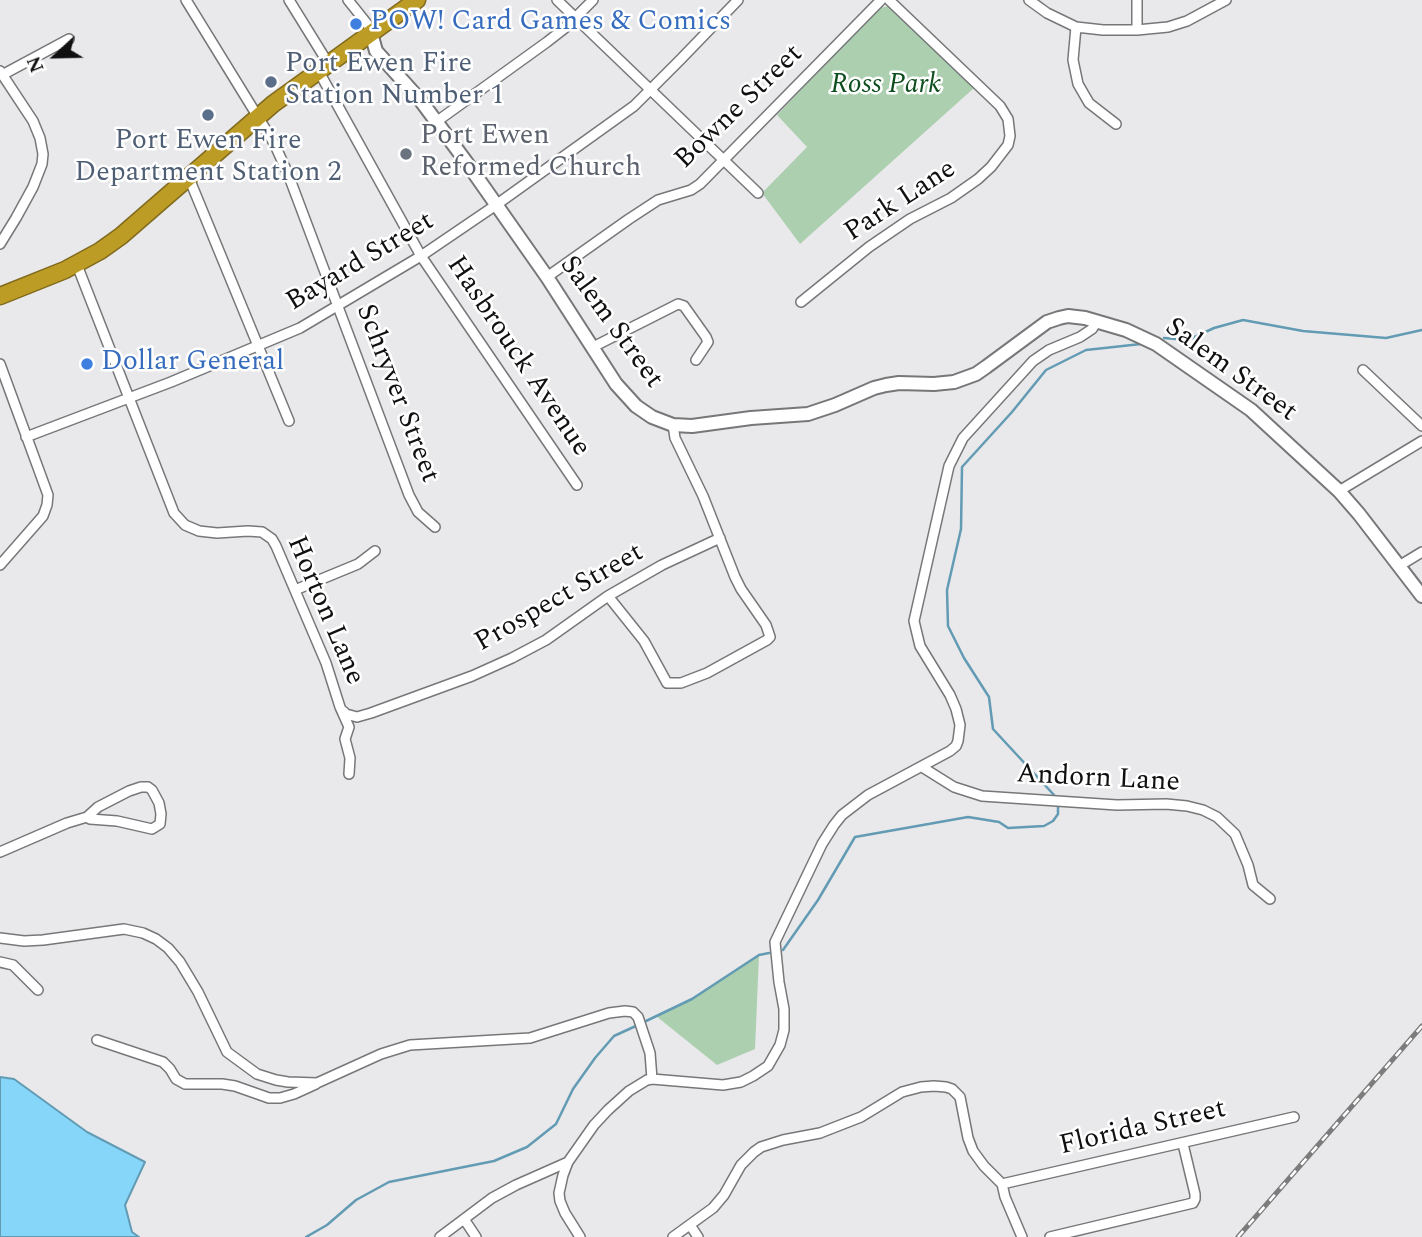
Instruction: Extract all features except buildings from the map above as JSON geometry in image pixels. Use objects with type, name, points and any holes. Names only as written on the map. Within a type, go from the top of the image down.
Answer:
[{"type":"highway","points":[[0,296],[78,265],[100,251],[121,236],[258,116],[416,0]]},
{"type":"street","name":"Schryver Street","points":[[186,0],[274,143],[409,495],[418,512],[435,527]]},
{"type":"street","name":"Hasbrouck Avenue","points":[[289,0],[421,256],[577,485]]},
{"type":"street","points":[[348,0],[369,25],[371,33]]},
{"type":"street","points":[[557,0],[758,193]]},
{"type":"street","points":[[436,122],[547,42],[593,0]]},
{"type":"street","name":"Bayard Street","points":[[26,437],[129,399],[300,328],[421,256],[634,106],[738,0]]},
{"type":"street","name":"Bowne Street","points":[[547,277],[658,200],[691,190],[700,184],[881,0]]},
{"type":"street","name":"Park Lane","points":[[801,302],[869,247],[978,179],[1008,145],[1009,129],[1005,113],[1000,106],[889,0]]},
{"type":"street","points":[[1029,0],[1047,13],[1076,26],[1103,30],[1168,27],[1187,21],[1226,0]]},
{"type":"street","points":[[1137,0],[1137,30]]},
{"type":"street","points":[[1076,26],[1073,60],[1078,84],[1088,103],[1116,124]]},
{"type":"street","name":"Salem Street","points":[[371,33],[376,51],[436,122],[496,205],[547,277],[616,384],[636,406],[652,417],[673,425],[692,426],[808,414],[886,385],[954,382],[986,368],[1047,322],[1059,318],[1068,316],[1097,321],[1126,330],[1156,344],[1251,411],[1339,491],[1422,596]]},
{"type":"street","points":[[0,244],[33,187],[42,164],[43,153],[33,121],[1,73],[69,39]]},
{"type":"street","points":[[187,177],[289,421]]},
{"type":"street","name":"Horton Lane","points":[[78,265],[169,503],[178,519],[192,528],[207,532],[256,531],[268,535],[276,545],[327,663],[349,727],[345,738],[350,758],[349,774]]},
{"type":"street","points":[[593,347],[678,303],[684,306],[708,342],[696,360]]},
{"type":"street","points":[[580,1237],[565,1213],[559,1194],[568,1162],[594,1125],[629,1091],[647,1080],[723,1085],[741,1082],[768,1066],[780,1045],[784,1030],[784,1009],[775,942],[822,844],[842,815],[869,795],[956,746],[960,724],[953,702],[920,646],[914,621],[949,466],[963,438],[1033,360],[1080,337],[1092,329],[1097,321]]},
{"type":"street","points":[[0,364],[48,495],[43,516],[37,525],[0,565]]},
{"type":"street","points":[[1363,370],[1422,426]]},
{"type":"street","points":[[608,596],[644,641],[665,681],[671,684],[707,673],[770,637],[766,625],[735,577],[703,496],[675,438],[673,425]]},
{"type":"street","points":[[1339,491],[1422,441]]},
{"type":"street","name":"Prospect Street","points":[[343,711],[357,717],[472,676],[536,646],[608,596],[662,565],[720,538]]},
{"type":"street","points":[[295,590],[358,564],[375,551]]},
{"type":"street","points":[[1399,566],[1422,552]]},
{"type":"street","name":"Andorn Lane","points":[[922,767],[954,788],[982,796],[1117,805],[1166,804],[1202,810],[1217,817],[1235,834],[1253,885],[1270,900]]},
{"type":"street","points":[[0,852],[67,822],[87,817],[98,807],[141,787],[148,787],[155,793],[161,814],[160,824],[152,829],[87,817]]},
{"type":"street","points":[[0,939],[43,940],[124,929],[143,933],[168,948],[180,962],[227,1052],[257,1074],[288,1082],[317,1083]]},
{"type":"street","points":[[0,962],[13,965],[38,990]]},
{"type":"street","points":[[97,1040],[163,1062],[176,1079],[185,1084],[222,1084],[269,1098],[280,1098],[381,1054],[410,1045],[530,1038],[609,1013],[625,1011],[633,1012],[638,1017],[650,1053],[652,1079]]},
{"type":"street","points":[[673,1237],[713,1208],[741,1166],[754,1152],[771,1143],[820,1133],[848,1123],[902,1093],[921,1087],[946,1087],[953,1089],[960,1097],[973,1151],[1002,1184],[1022,1237]]},
{"type":"street","name":"Florida Street","points":[[1002,1184],[1294,1118]]},
{"type":"street","points":[[1050,1237],[1193,1203],[1195,1194],[1183,1144]]},
{"type":"street","points":[[440,1237],[492,1198],[568,1162]]},
{"type":"street","points":[[464,1219],[476,1237]]},
{"type":"street","points":[[690,1225],[698,1237]]},
{"type":"green space","name":"Ross Park","points":[[889,6],[974,88],[800,244],[762,193],[807,147],[777,115],[879,8]]},
{"type":"green space","points":[[759,955],[755,1049],[717,1065],[656,1016],[692,999]]},
{"type":"water","points":[[0,1077],[14,1079],[87,1132],[145,1162],[125,1205],[132,1232],[139,1237],[0,1237]]},
{"type":"waterway","points":[[1164,338],[1188,340],[1214,328],[1243,320],[1303,331],[1386,338],[1422,330]]},
{"type":"waterway","points":[[1054,795],[993,729],[989,697],[964,658],[948,626],[947,590],[961,529],[962,467],[1046,370],[1086,350],[1141,344]]},
{"type":"waterway","points":[[783,950],[818,900],[855,837],[968,817],[999,822],[1008,828],[1044,826],[1058,814],[1058,806]]},
{"type":"waterway","points":[[644,1022],[692,999],[759,955],[769,953]]},
{"type":"waterway","points":[[306,1237],[327,1225],[356,1200],[389,1182],[494,1161],[527,1147],[556,1124],[573,1089],[614,1036],[638,1025]]},
{"type":"railway","points":[[1238,1237],[1422,1026]]},
{"type":"place","name":"POW! Card Games & Comics","points":[[356,24]]},
{"type":"place","name":"Port Ewen Fire Station Number 1","points":[[271,82]]},
{"type":"place","name":"Port Ewen Fire Department Station 2","points":[[208,115]]},
{"type":"place","name":"Port Ewen Reformed Church","points":[[406,154]]},
{"type":"place","name":"Dollar General","points":[[87,364]]}]
